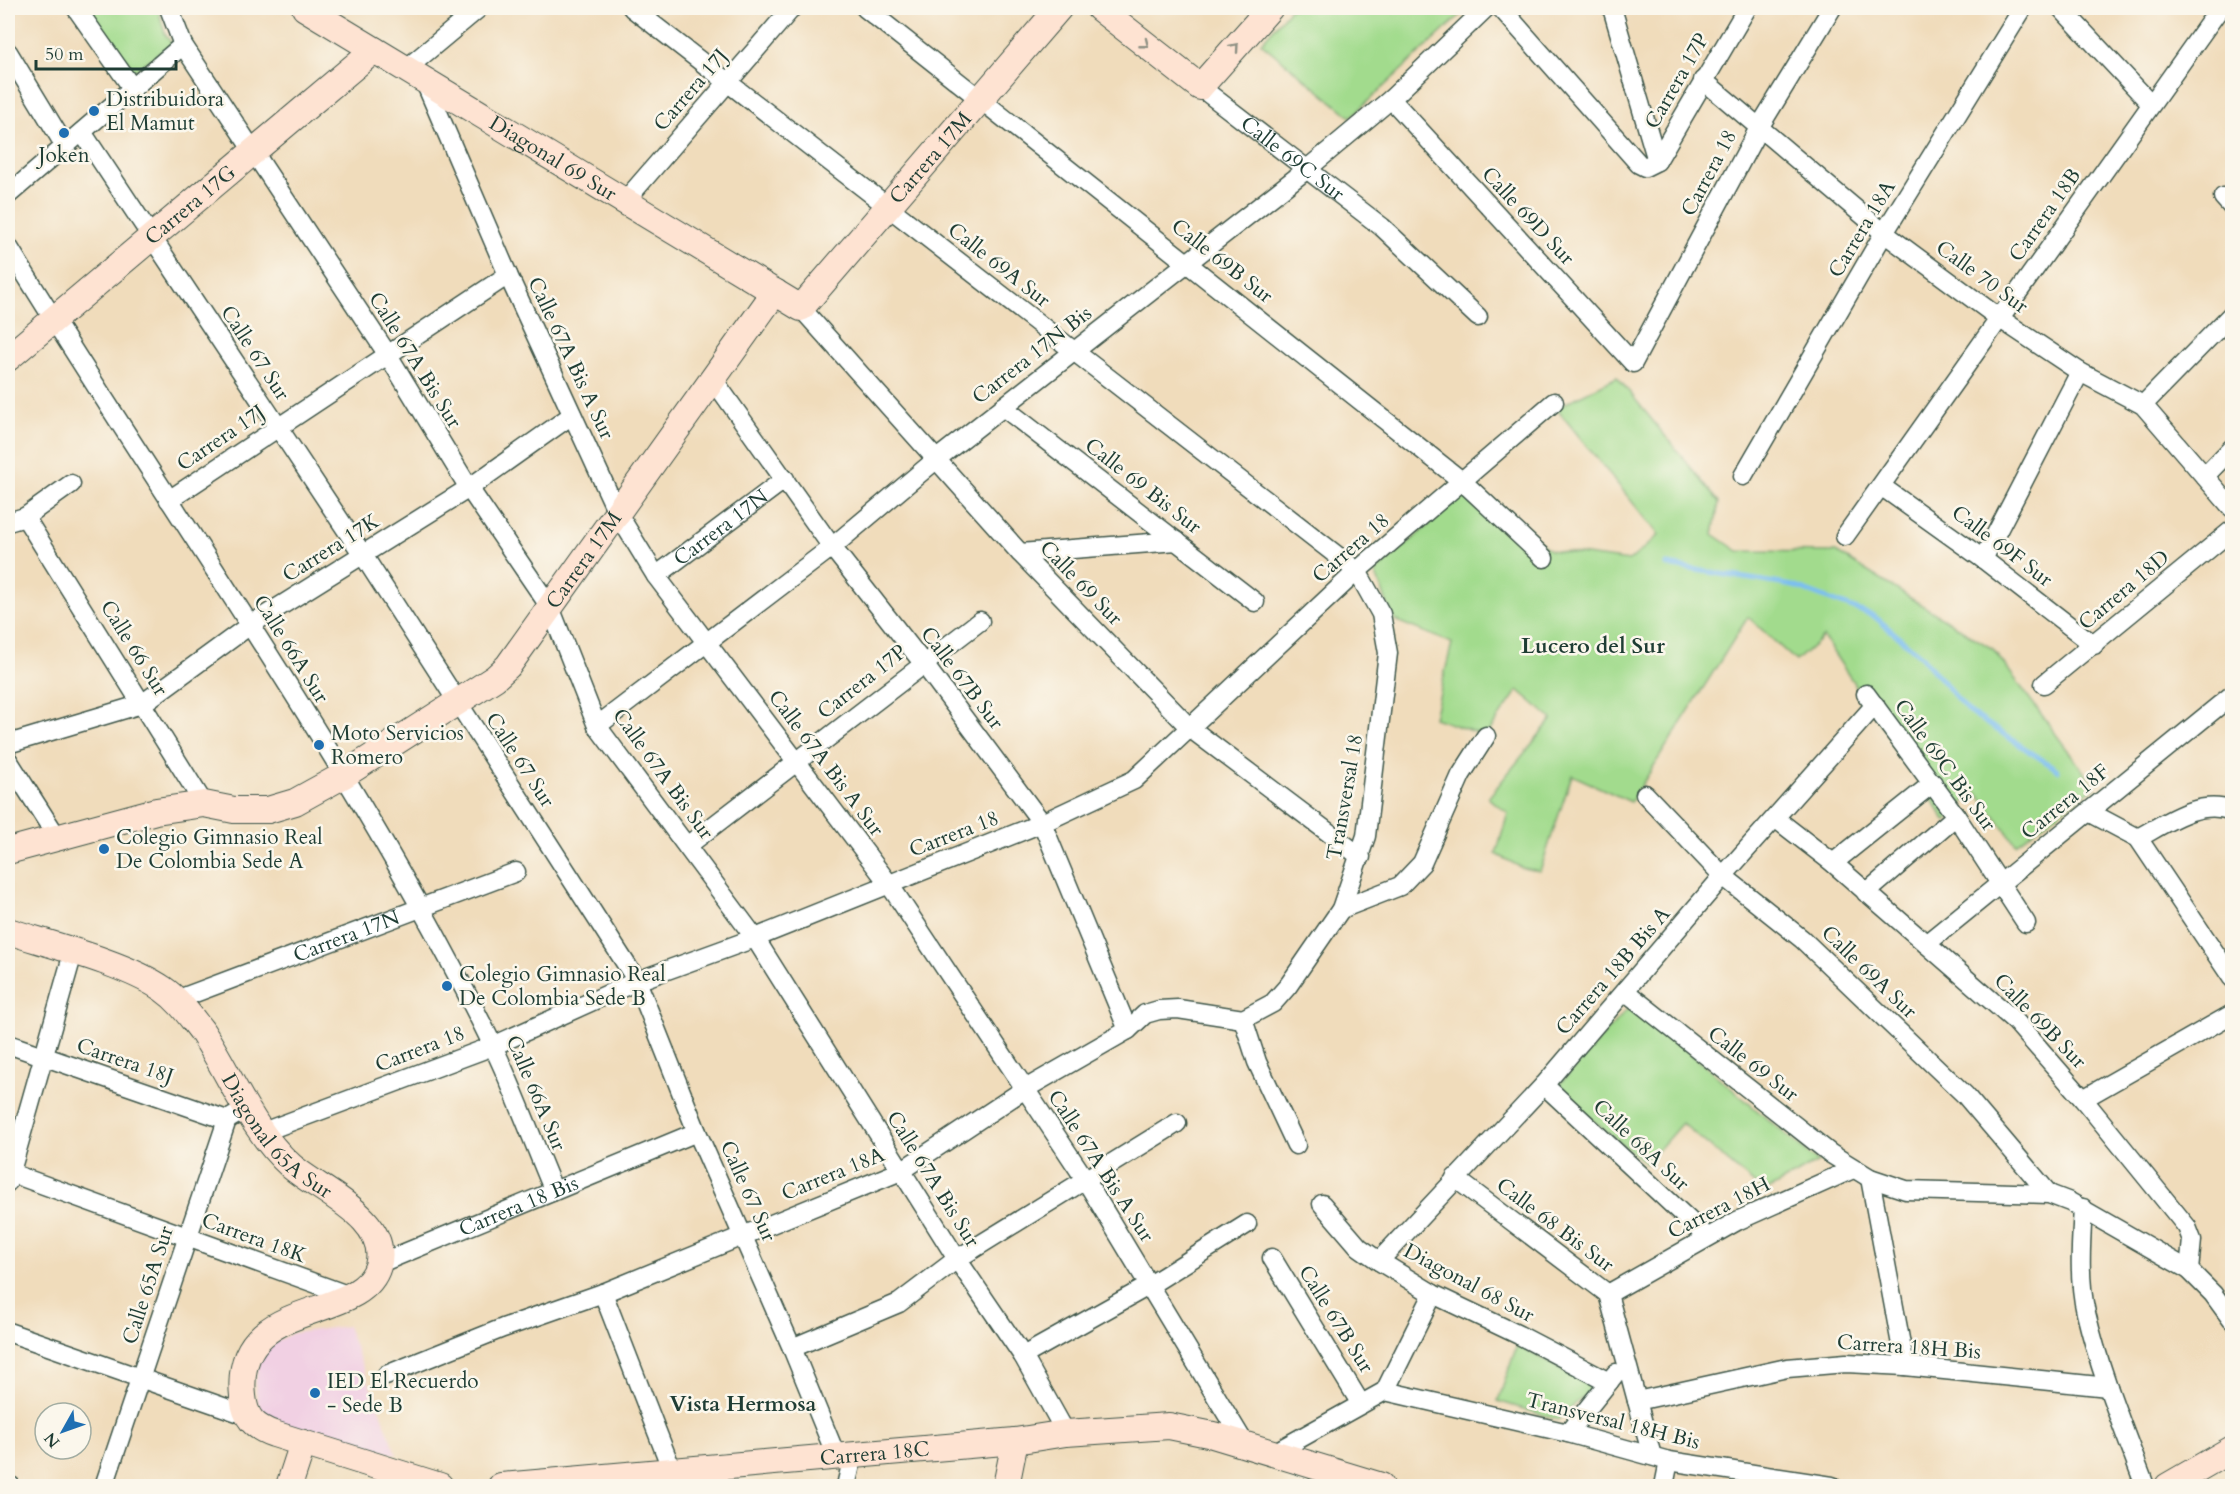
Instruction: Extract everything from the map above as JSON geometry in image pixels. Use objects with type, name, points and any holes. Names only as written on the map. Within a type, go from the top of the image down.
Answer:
[{"type":"street","points":[[77,8],[133,89]]},
{"type":"street","name":"Calle 67A Bis Sur","points":[[169,8],[183,45],[388,355],[469,488],[550,607],[597,726],[755,938],[957,1259],[1023,1356],[1066,1433]]},
{"type":"street","name":"Diagonal 69 Sur","points":[[305,8],[801,308]]},
{"type":"street","points":[[415,74],[479,8]]},
{"type":"street","name":"Calle 69A Sur","points":[[632,8],[1357,572],[1382,614]]},
{"type":"street","name":"Carrera 17J","points":[[625,201],[792,8]]},
{"type":"street","name":"Calle 69B Sur","points":[[865,8],[1463,482],[1544,558]]},
{"type":"street","name":"Carrera 17M","points":[[801,308],[1059,8]]},
{"type":"street","name":"Calle 69C Sur","points":[[1099,8],[1406,247],[1478,317]]},
{"type":"street","points":[[1200,87],[1270,8]]},
{"type":"street","name":"Carrera 17N Bis","points":[[597,726],[832,547],[938,458],[1306,170],[1391,99],[1486,8]]},
{"type":"street","points":[[1501,8],[1648,163]]},
{"type":"street","points":[[1612,8],[1648,163]]},
{"type":"street","name":"Carrera 17P","points":[[1648,163],[1747,8]]},
{"type":"street","name":"Carrera 18","points":[[1633,363],[1760,126],[1832,8]]},
{"type":"street","name":"Carrera 18A","points":[[1743,476],[1884,233],[2022,8]]},
{"type":"street","points":[[2061,8],[2151,104]]},
{"type":"street","name":"Carrera 18B","points":[[1845,536],[2220,8]]},
{"type":"street","points":[[8,195],[183,45]]},
{"type":"street","name":"Carrera 17G","points":[[8,358],[374,50]]},
{"type":"street","points":[[8,52],[65,146]]},
{"type":"street","name":"Calle 67A Bis A Sur","points":[[415,74],[618,514],[656,576],[889,884],[1085,1179],[1246,1446]]},
{"type":"street","name":"Calle 70 Sur","points":[[1703,80],[1884,233],[1999,318],[2080,372],[2144,405],[2232,508]]},
{"type":"street","name":"Calle 69D Sur","points":[[1391,99],[1633,363]]},
{"type":"street","name":"Calle 67 Sur","points":[[82,132],[363,555],[637,981],[697,1132],[792,1348],[845,1457]]},
{"type":"street","name":"Calle 66A Sur","points":[[8,246],[344,775],[420,907],[493,1046],[554,1191]]},
{"type":"street","name":"Carrera 17J","points":[[169,500],[508,275]]},
{"type":"street","name":"Carrera 17M","points":[[204,804],[234,810],[268,810],[295,802],[344,775],[495,678],[508,666],[775,292]]},
{"type":"street","name":"Calle 69 Sur","points":[[801,308],[938,458],[1020,553],[1190,728],[1361,857]]},
{"type":"street","points":[[2144,405],[2232,314]]},
{"type":"street","points":[[1983,559],[2080,372]]},
{"type":"street","name":"Calle 67B Sur","points":[[713,379],[832,547],[923,663],[1042,823],[1128,1029]]},
{"type":"street","name":"Carrera 18","points":[[263,1132],[493,1046],[637,981],[755,938],[1042,823],[1134,780],[1357,572],[1554,402]]},
{"type":"street","name":"Calle 69 Bis Sur","points":[[1003,407],[1255,602]]},
{"type":"street","name":"Carrera 17K","points":[[8,744],[142,704],[250,625],[469,488],[572,415]]},
{"type":"street","points":[[2205,476],[2232,448]]},
{"type":"street","name":"Carrera 17N","points":[[656,576],[785,479]]},
{"type":"street","points":[[16,519],[71,484]]},
{"type":"street","name":"Calle 69F Sur","points":[[1881,486],[1983,559],[2094,645]]},
{"type":"street","name":"Calle 66 Sur","points":[[16,519],[142,704],[204,804]]},
{"type":"street","name":"Carrera 18D","points":[[2044,684],[2232,530]]},
{"type":"street","points":[[1020,553],[1177,541]]},
{"type":"street","name":"Transversal 18","points":[[1243,1019],[1263,1010],[1288,986],[1341,909],[1361,857],[1370,810],[1388,668],[1387,638],[1382,614]]},
{"type":"street","name":"Carrera 17P","points":[[687,846],[980,621]]},
{"type":"street","name":"Carrera 18F","points":[[1926,944],[2232,695]]},
{"type":"street","name":"Calle 69C Bis Sur","points":[[1871,700],[1956,816],[2026,923]]},
{"type":"street","name":"Carrera 18B Bis A","points":[[1379,1261],[1544,1085],[1626,992],[1775,818],[1871,700]]},
{"type":"street","points":[[1341,909],[1400,886],[1422,863],[1461,775],[1486,736]]},
{"type":"street","points":[[8,760],[57,837]]},
{"type":"street","points":[[1833,863],[1933,783]]},
{"type":"street","name":"Calle 69A Sur","points":[[1645,794],[1723,876],[1802,939],[1965,1095],[2049,1194]]},
{"type":"street","points":[[8,851],[137,815],[204,804]]},
{"type":"street","points":[[2138,838],[2193,811],[2210,807],[2232,811]]},
{"type":"street","points":[[2089,812],[2138,838],[2232,978]]},
{"type":"street","points":[[1866,893],[1956,816]]},
{"type":"street","name":"Calle 69B Sur","points":[[1775,818],[1833,863],[2016,1022],[2083,1099],[2187,1227],[2192,1240],[2189,1270]]},
{"type":"street","name":"Carrera 17N","points":[[176,1000],[516,872]]},
{"type":"street","name":"Diagonal 65A Sur","points":[[8,931],[150,982],[176,1000],[214,1050],[237,1114],[263,1132],[278,1152],[304,1176],[359,1214],[373,1234],[378,1246],[378,1264]]},
{"type":"street","points":[[8,1176],[73,953]]},
{"type":"street","name":"Calle 69 Sur","points":[[1626,992],[1853,1169],[1870,1178],[1906,1190],[2049,1194]]},
{"type":"street","name":"Carrera 18A","points":[[386,1375],[503,1328],[603,1293],[901,1171],[1025,1089],[1128,1029],[1145,1014],[1159,1010],[1178,1009],[1243,1019]]},
{"type":"street","points":[[2083,1099],[2232,1014]]},
{"type":"street","points":[[1243,1019],[1257,1062],[1296,1145]]},
{"type":"street","name":"Carrera 18J","points":[[8,1044],[43,1057],[237,1114]]},
{"type":"street","name":"Calle 68A Sur","points":[[1544,1085],[1707,1237]]},
{"type":"street","name":"Calle 65A Sur","points":[[104,1486],[186,1238],[237,1114]]},
{"type":"street","points":[[792,1348],[899,1303],[957,1259],[1178,1123]]},
{"type":"street","name":"Carrera 18 Bis","points":[[378,1264],[697,1132]]},
{"type":"street","name":"Carrera 18H","points":[[1608,1294],[1707,1237],[1853,1169]]},
{"type":"street","name":"Carrera 18K","points":[[8,1176],[350,1296]]},
{"type":"street","name":"Calle 68 Bis Sur","points":[[1455,1178],[1608,1294],[1637,1401],[1660,1458]]},
{"type":"street","points":[[1870,1178],[1905,1366]]},
{"type":"street","points":[[2049,1194],[2084,1208],[2189,1270],[2213,1294],[2232,1320]]},
{"type":"street","name":"Diagonal 68 Sur","points":[[1322,1204],[1359,1247],[1379,1261],[1433,1294],[1609,1382]]},
{"type":"street","points":[[2084,1208],[2080,1257],[2085,1311],[2108,1387],[2145,1486]]},
{"type":"street","points":[[1023,1356],[1150,1285],[1247,1224]]},
{"type":"street","name":"Calle 67B Sur","points":[[1272,1258],[1361,1404]]},
{"type":"street","points":[[246,1414],[242,1377],[249,1355],[262,1337],[293,1316],[350,1296],[366,1285],[378,1264]]},
{"type":"street","points":[[603,1293],[673,1473]]},
{"type":"street","points":[[1272,1454],[1385,1391],[1433,1294]]},
{"type":"street","points":[[8,1332],[246,1414],[263,1430],[439,1486]]},
{"type":"street","points":[[1568,1433],[1626,1360]]},
{"type":"street","name":"Carrera 18H Bis","points":[[1637,1401],[1817,1364],[1876,1363],[2108,1387]]},
{"type":"street","name":"Transversal 18H Bis","points":[[1385,1391],[1568,1433],[1660,1458],[1783,1483],[1832,1486]]},
{"type":"street","name":"Carrera 18C","points":[[501,1486],[673,1473],[1015,1441],[1066,1433],[1168,1426],[1213,1435],[1381,1486]]},
{"type":"street","points":[[1006,1486],[1015,1441]]},
{"type":"street","points":[[289,1486],[303,1443]]},
{"type":"street","points":[[2168,1486],[2232,1449]]},
{"type":"street","points":[[845,1457],[846,1486]]},
{"type":"street","points":[[1660,1458],[1664,1486]]},
{"type":"shaded area","name":"IED El Recuerdo - Sede B","points":[[347,1326],[397,1455],[282,1425],[264,1416],[258,1402],[255,1385],[260,1359],[271,1344],[293,1333]]},
{"type":"green space","points":[[158,8],[165,34],[172,44],[134,71],[89,9]]},
{"type":"green space","points":[[1291,8],[1468,8],[1351,117],[1261,43]]},
{"type":"green space","points":[[1617,377],[1719,502],[1713,534],[1738,551],[1836,552],[1993,649],[2095,787],[2016,844],[1975,790],[1946,821],[1823,637],[1796,661],[1748,617],[1631,802],[1572,775],[1540,871],[1522,868],[1496,854],[1508,813],[1488,798],[1552,719],[1518,690],[1486,736],[1434,718],[1452,643],[1394,620],[1375,572],[1471,488],[1550,550],[1629,561],[1659,535],[1556,408]]},
{"type":"green space","points":[[1632,1004],[1818,1162],[1764,1192],[1682,1123],[1646,1164],[1555,1089]]},
{"type":"green space","points":[[1517,1345],[1594,1387],[1558,1420],[1498,1401]]},
{"type":"waterway","points":[[1667,565],[1793,586],[1874,616],[1921,656],[1967,710],[2058,770]]},
{"type":"place","name":"Distribuidora El Mamut","points":[[94,111]]},
{"type":"place","name":"Joken","points":[[64,133]]},
{"type":"place","name":"Moto Servicios Romero","points":[[319,745]]},
{"type":"place","name":"Colegio Gimnasio Real De Colombia Sede A","points":[[104,849]]},
{"type":"place","name":"Colegio Gimnasio Real De Colombia Sede B","points":[[447,986]]},
{"type":"place","name":"IED El Recuerdo - Sede B","points":[[315,1393]]},
{"type":"district","name":"Lucero del Sur","points":[[1593,646]]},
{"type":"district","name":"Vista Hermosa","points":[[743,1404]]}]
